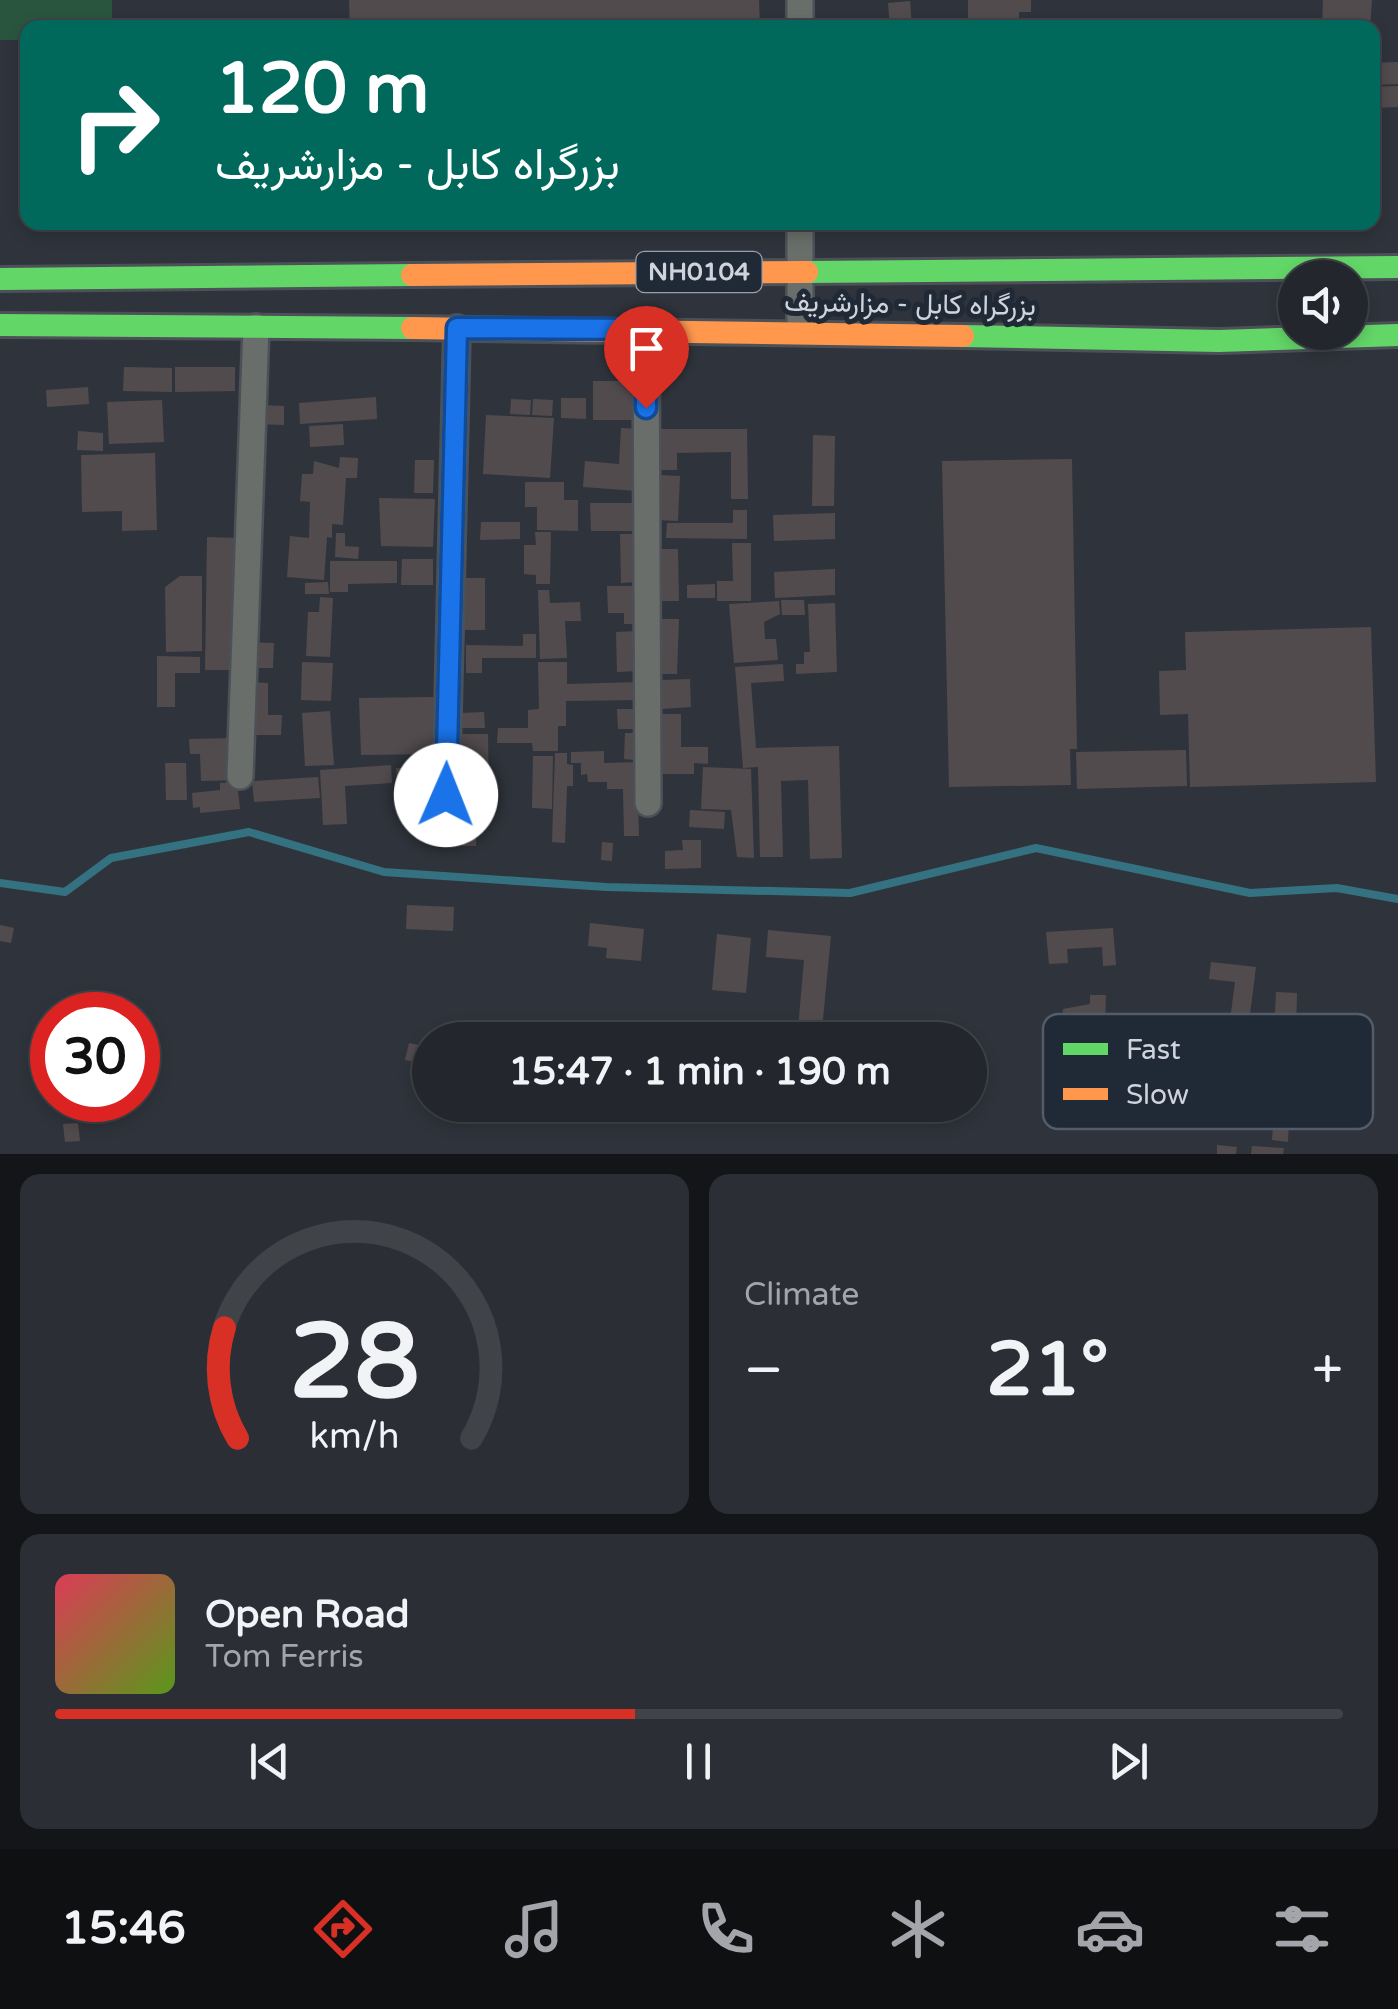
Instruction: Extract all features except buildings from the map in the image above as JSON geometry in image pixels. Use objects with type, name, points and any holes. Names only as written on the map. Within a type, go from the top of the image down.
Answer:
[{"type":"highway","name":"بزرگراه کابل - مزارشریف","points":[[0,279],[1398,267]]},
{"type":"highway","name":"بزرگراه کابل - مزارشریف","points":[[0,326],[646,329],[1219,341],[1398,335]]},
{"type":"street","points":[[800,230],[800,331]]},
{"type":"street","points":[[240,776],[256,327]]},
{"type":"street","points":[[446,795],[457,328]]},
{"type":"street","points":[[646,329],[648,803]]},
{"type":"green space","points":[[0,0],[112,0],[112,20],[20,20],[20,40],[0,40]]},
{"type":"waterway","points":[[0,883],[65,892],[111,858],[249,832],[384,872],[606,887],[850,893],[1036,848],[1250,893],[1337,888],[1398,899]]},
{"type":"traffic: fast","points":[[807,272],[1398,267]]},
{"type":"traffic: fast","points":[[0,279],[412,275]]},
{"type":"traffic: fast","points":[[0,325],[412,328]]},
{"type":"traffic: fast","points":[[963,336],[1219,341],[1398,335]]},
{"type":"traffic: slow","points":[[412,275],[807,272]]},
{"type":"traffic: slow","points":[[412,328],[963,336]]},
{"type":"route","points":[[446,795],[457,328],[646,329],[646,408]]}]
